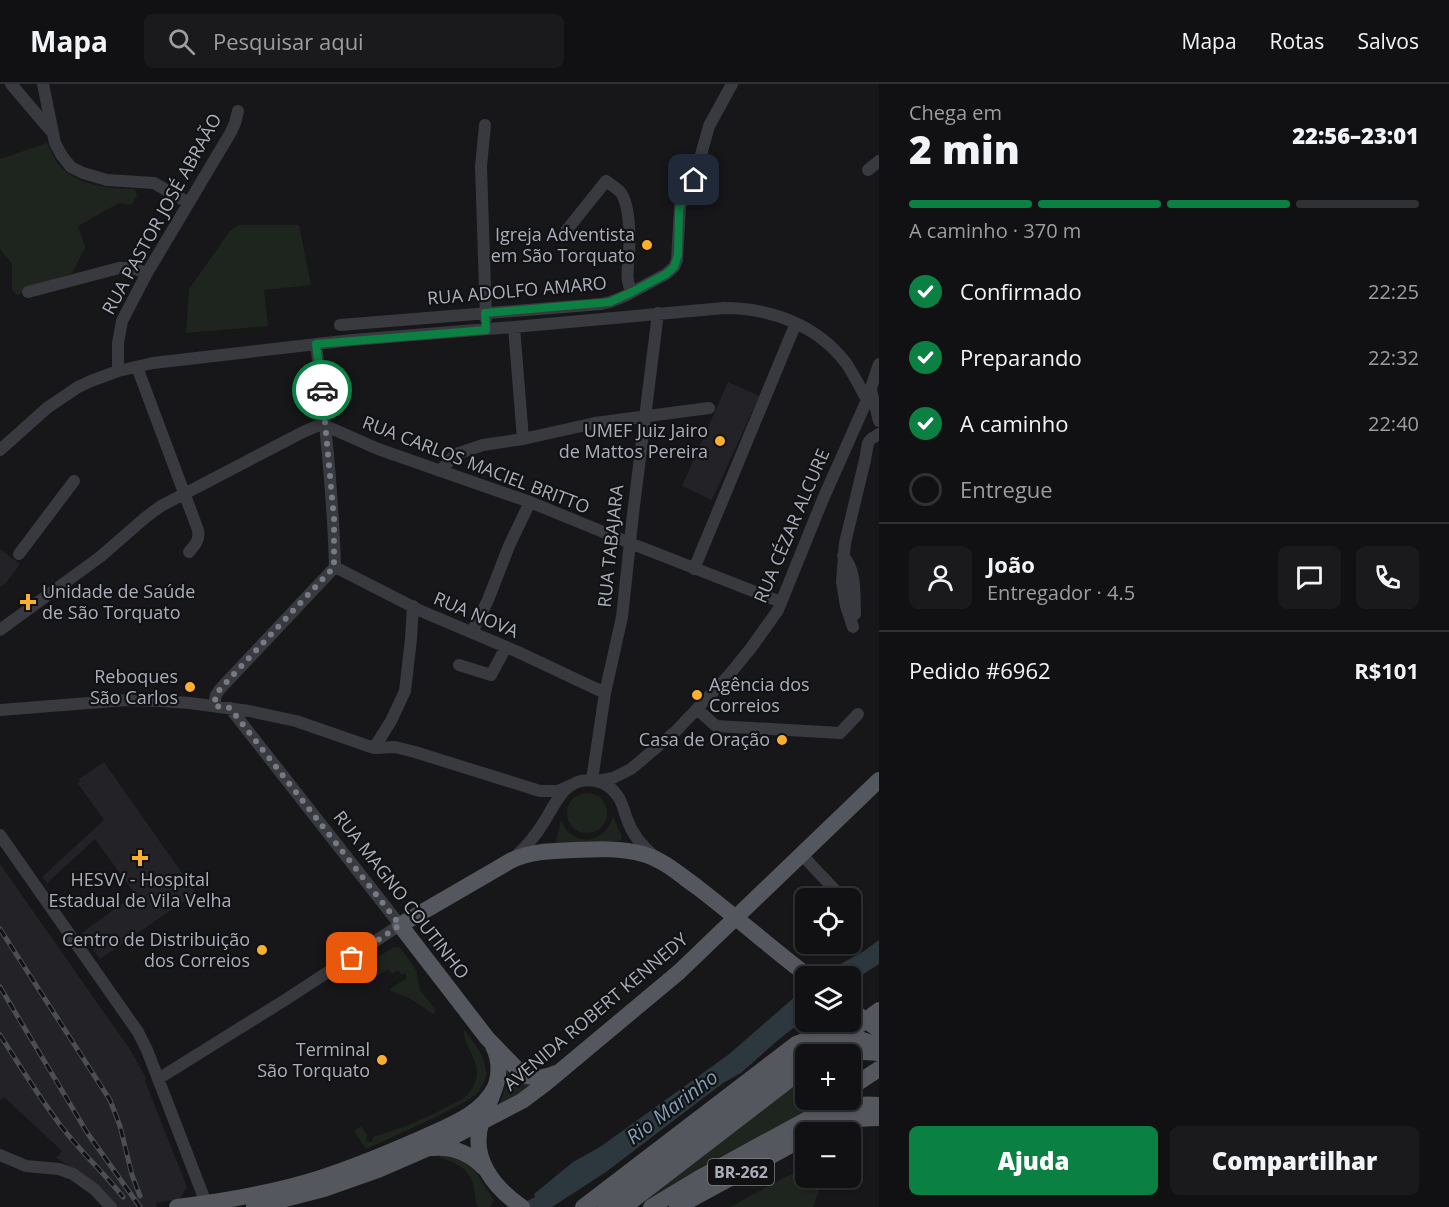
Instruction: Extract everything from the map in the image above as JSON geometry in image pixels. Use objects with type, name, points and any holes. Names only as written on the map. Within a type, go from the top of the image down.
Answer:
[{"type":"main road","name":"AVENIDA ROBERT KENNEDY","points":[[254,1207],[324,1190],[378,1170],[481,1123],[522,1101],[656,992],[879,780]]},
{"type":"main road","points":[[400,925],[512,860],[540,852],[598,849],[633,852],[662,862],[736,917],[796,966]]},
{"type":"main road","name":"RUA MAGNO COUTINHO","points":[[400,925],[487,1038],[518,1070],[539,1078],[557,1072]]},
{"type":"main road","points":[[861,1008],[879,996]]},
{"type":"main road","points":[[835,1044],[879,1010]]},
{"type":"main road","points":[[861,1021],[879,1030]]},
{"type":"main road","points":[[605,1207],[828,1032]]},
{"type":"main road","points":[[583,1207],[796,1044],[816,1036],[836,1034],[857,1038],[879,1047]]},
{"type":"main road","points":[[485,1169],[479,1150],[479,1131],[499,1073],[495,1051],[487,1038]]},
{"type":"main road","points":[[861,1052],[879,1053]]},
{"type":"main road","points":[[861,1081],[879,1069]]},
{"type":"main road","points":[[624,1207],[795,1075]]},
{"type":"main road","name":"AVENIDA ROBERT KENNEDY","points":[[177,1207],[248,1196],[294,1185],[374,1158],[469,1115],[483,1105],[495,1087]]},
{"type":"main road","points":[[861,1104],[879,1105]]},
{"type":"main road","points":[[651,1207],[824,1110]]},
{"type":"main road","points":[[844,1122],[879,1118]]},
{"type":"main road","name":"BR-262","points":[[677,1207],[795,1143]]},
{"type":"main road","points":[[426,1149],[442,1147],[459,1150],[473,1158],[485,1169],[496,1186],[518,1204]]},
{"type":"street","points":[[11,84],[54,134]]},
{"type":"street","points":[[43,84],[55,142],[62,156],[77,171],[108,180],[154,183],[189,203]]},
{"type":"street","name":"RUA ADOLFO AMARO","points":[[340,325],[600,304],[618,299],[670,271],[676,264],[678,255],[680,206],[694,180],[709,126],[732,84]]},
{"type":"street","name":"RUA PASTOR JOSÉ ABRAÃO","points":[[118,371],[119,330],[122,321],[147,273],[231,132],[238,111]]},
{"type":"street","points":[[485,125],[481,166],[486,330]]},
{"type":"street","points":[[868,170],[879,161]]},
{"type":"street","points":[[566,231],[606,181],[618,190],[625,204],[628,231],[627,278],[632,292]]},
{"type":"street","points":[[28,292],[119,268],[131,268],[147,273]]},
{"type":"street","points":[[0,450],[47,408],[68,393],[118,371],[172,360],[316,344],[711,308],[761,311],[796,322],[822,339],[839,355],[868,394],[879,421]]},
{"type":"street","name":"RUA TABAJARA","points":[[595,781],[605,693],[622,617],[658,314]]},
{"type":"street","points":[[694,569],[796,322]]},
{"type":"street","points":[[514,327],[524,439]]},
{"type":"street","points":[[214,706],[220,689],[334,567],[334,519],[316,344]]},
{"type":"street","name":"RUA CÉZAR ALCURE","points":[[621,802],[628,775],[698,710],[751,648],[778,610],[879,364]]},
{"type":"street","points":[[137,367],[199,533],[197,542],[189,552]]},
{"type":"street","points":[[440,471],[452,458],[467,450],[496,442],[524,439],[595,423],[709,408]]},
{"type":"street","points":[[0,630],[100,557],[154,511],[308,430],[317,424],[324,411]]},
{"type":"street","points":[[308,430],[326,426]]},
{"type":"street","name":"RUA CARLOS MACIEL BRITTO","points":[[326,426],[378,449],[530,502],[782,602]]},
{"type":"street","points":[[853,627],[846,606],[842,582],[843,556],[867,453],[867,443],[879,434]]},
{"type":"street","points":[[18,554],[74,481]]},
{"type":"street","points":[[472,632],[530,502]]},
{"type":"street","points":[[843,556],[849,562],[852,570],[855,614]]},
{"type":"street","name":"RUA NOVA","points":[[334,567],[422,611],[605,693]]},
{"type":"street","points":[[374,748],[391,721],[405,691],[413,606]]},
{"type":"street","points":[[459,665],[491,675],[506,647]]},
{"type":"street","name":"RUA CÉZAR ALCURE","points":[[0,710],[127,700],[174,701],[230,708],[296,721],[374,748],[395,747],[415,752],[540,791],[558,791],[580,781],[595,781],[622,774],[639,763]]},
{"type":"street","name":"RUA MAGNO COUTINHO","points":[[230,708],[400,925]]},
{"type":"street","points":[[698,710],[716,726],[840,733],[858,714]]},
{"type":"street","points":[[595,781],[609,787],[617,795],[634,835],[662,862]]},
{"type":"street","points":[[512,860],[542,826],[569,786]]},
{"type":"street","points":[[0,835],[142,1041],[206,1203]]},
{"type":"street","points":[[802,855],[834,888]]},
{"type":"street","points":[[158,1079],[400,925]]},
{"type":"street","points":[[0,1155],[26,1166],[59,1169],[73,1174],[94,1189],[111,1207]]},
{"type":"shaded area","points":[[47,143],[56,161],[72,176],[92,184],[135,189],[137,196],[131,205],[119,203],[78,226],[85,247],[72,273],[17,295],[12,290],[12,264],[0,249],[0,159]]},
{"type":"shaded area","points":[[239,225],[299,225],[311,285],[264,290],[268,326],[186,333],[189,289],[230,231]]},
{"type":"shaded area","name":"UMEF Juiz Jairo de Mattos Pereira","points":[[728,382],[759,396],[712,500],[682,486]]},
{"type":"shaded area","points":[[0,549],[20,564],[5,584],[0,587]]},
{"type":"shaded area","name":"HESVV - Hospital Estadual de Vila Velha","points":[[104,762],[196,893],[100,959],[82,933],[135,894],[95,839],[47,883],[42,877],[104,820],[78,784],[79,779]]},
{"type":"shaded area","points":[[587,793],[595,794],[601,799],[606,805],[606,821],[601,827],[595,832],[587,833],[579,832],[573,827],[568,821],[567,813],[568,805],[573,799],[579,794]]},
{"type":"shaded area","points":[[613,817],[622,836],[621,840],[556,842],[561,820],[572,835],[588,840],[603,833]]},
{"type":"shaded area","points":[[0,864],[131,1051],[146,1078],[145,1081],[187,1187],[180,1199],[156,1203],[157,1207],[115,1207],[76,1170],[56,1158],[62,1151],[4,1097],[0,1100]]},
{"type":"shaded area","points":[[394,947],[402,950],[416,970],[420,990],[436,1010],[433,1014],[411,999],[391,991],[390,989],[407,978],[405,973],[402,975],[398,970],[392,974],[388,969],[371,980],[370,978],[375,974],[368,963]]},
{"type":"shaded area","points":[[464,1029],[479,1050],[486,1068],[484,1083],[479,1091],[460,1104],[366,1149],[354,1131],[361,1126],[367,1135],[366,1141],[372,1142],[373,1137],[429,1116],[469,1093],[476,1080],[477,1068],[465,1040]]},
{"type":"shaded area","points":[[507,1063],[535,1085],[496,1109],[505,1087]]},
{"type":"shaded area","points":[[795,1080],[795,1110],[810,1110],[706,1164],[637,1206]]},
{"type":"shaded area","points":[[439,1155],[457,1157],[470,1166],[494,1200],[490,1207],[478,1207],[470,1176],[462,1168],[440,1158]]},
{"type":"shaded area","points":[[794,1173],[795,1188],[820,1188],[813,1207],[730,1207],[785,1177]]},
{"type":"water","points":[[879,940],[879,964],[861,976],[861,966],[837,966],[861,954]]},
{"type":"water","name":"Rio Marinho","points":[[795,997],[795,1027],[741,1073],[723,1083],[606,1172],[552,1207],[515,1207],[535,1197],[534,1194],[573,1162],[600,1147],[728,1055]]},
{"type":"railway","points":[[0,929],[110,1100],[140,1196]]},
{"type":"railway","points":[[0,987],[88,1134],[140,1207]]},
{"type":"railway","points":[[0,1035],[56,1120],[123,1197]]},
{"type":"way so far","points":[[322,390],[334,519],[334,567],[220,689],[214,706],[230,708],[400,925],[352,958]]},
{"type":"place","name":"Igreja Adventista em São Torquato","points":[[647,245]]},
{"type":"place","name":"UMEF Juiz Jairo de Mattos Pereira","points":[[720,441]]},
{"type":"place","name":"Unidade de Saúde de São Torquato","points":[[28,602]]},
{"type":"place","name":"Reboques São Carlos","points":[[190,687]]},
{"type":"place","name":"Agência dos Correios","points":[[697,695]]},
{"type":"place","name":"Casa de Oração","points":[[782,740]]},
{"type":"place","name":"HESVV - Hospital Estadual de Vila Velha","points":[[140,858]]},
{"type":"place","name":"Centro de Distribuição dos Correios","points":[[262,950]]},
{"type":"place","name":"Terminal São Torquato","points":[[382,1060]]},
{"type":"route","points":[[322,390],[316,344],[486,330],[485,313],[610,302],[666,274],[676,264],[679,210],[694,180]]}]
